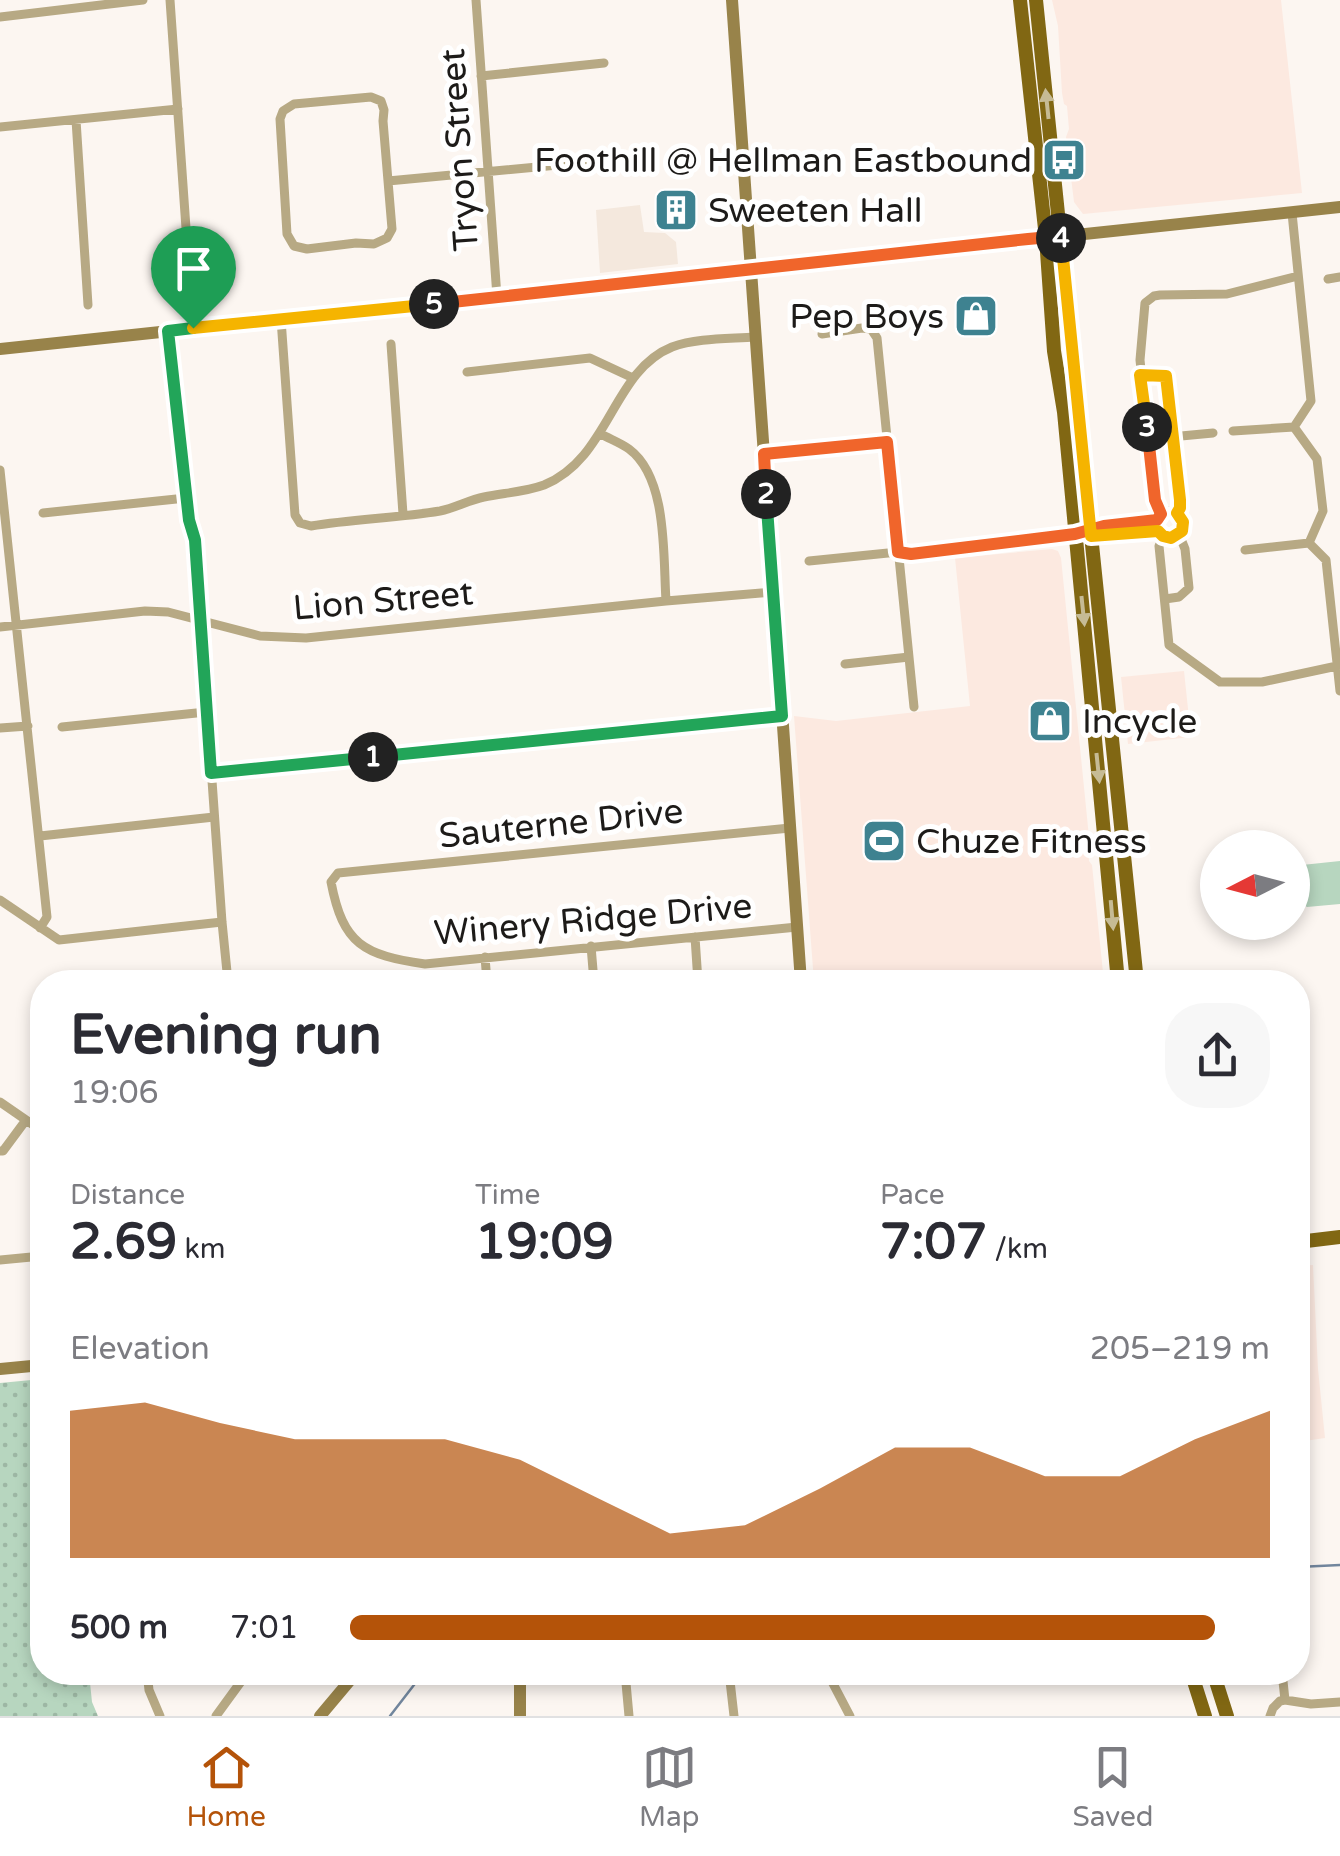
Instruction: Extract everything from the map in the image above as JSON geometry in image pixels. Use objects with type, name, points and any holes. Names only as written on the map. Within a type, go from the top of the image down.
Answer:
[{"type":"main road","points":[[1020,0],[1053,237],[1136,970]]},
{"type":"main road","points":[[1036,0],[1053,237]]},
{"type":"main road","points":[[1086,534],[1117,970]]},
{"type":"main road","points":[[1310,1241],[1340,1237]]},
{"type":"main road","points":[[1196,1685],[1205,1716]]},
{"type":"main road","points":[[1217,1685],[1226,1716]]},
{"type":"street","points":[[0,17],[142,0]]},
{"type":"street","points":[[170,0],[193,328]]},
{"type":"street","name":"Tryon Street","points":[[476,0],[497,297]]},
{"type":"street","points":[[732,0],[800,970]]},
{"type":"street","points":[[482,76],[604,63]]},
{"type":"street","points":[[372,97],[381,101],[388,181],[392,229],[387,238],[374,244],[307,249],[294,246],[287,234],[282,111],[294,104],[372,97]]},
{"type":"street","points":[[0,127],[178,110]]},
{"type":"street","points":[[76,120],[88,305]]},
{"type":"street","points":[[388,181],[611,160]]},
{"type":"street","points":[[0,349],[1340,207]]},
{"type":"street","points":[[1292,212],[1312,401],[1294,428]]},
{"type":"street","points":[[1298,276],[1226,294],[1160,295],[1147,300],[1139,350],[1140,375],[1159,517],[1170,645],[1220,682],[1262,682],[1338,666]]},
{"type":"street","points":[[1328,278],[1340,277]]},
{"type":"street","points":[[282,320],[296,515],[300,522],[311,526],[444,510],[545,484],[580,462],[633,378],[656,355],[690,342],[755,337]]},
{"type":"street","points":[[822,334],[862,328],[871,329],[877,338],[914,707]]},
{"type":"street","points":[[168,331],[186,498],[195,540],[227,970]]},
{"type":"street","points":[[391,344],[403,514]]},
{"type":"street","points":[[467,372],[590,358],[633,378]]},
{"type":"street","points":[[1140,375],[1166,376],[1180,500],[1177,513]]},
{"type":"street","points":[[1233,432],[1294,428]]},
{"type":"street","points":[[1294,428],[1318,458],[1323,512],[1308,543]]},
{"type":"street","points":[[1148,440],[1213,433]]},
{"type":"street","points":[[600,434],[631,450],[653,480],[666,600]]},
{"type":"street","points":[[764,454],[887,442]]},
{"type":"street","points":[[0,470],[2,519],[48,917],[40,928]]},
{"type":"street","points":[[43,513],[186,498]]},
{"type":"street","points":[[1086,534],[1104,526],[1159,517],[1170,511],[1177,513],[1183,522],[1179,534],[1185,549],[1189,588],[1178,598],[1165,599]]},
{"type":"street","points":[[808,561],[1086,534],[1160,534],[1171,538],[1179,534]]},
{"type":"street","points":[[1245,550],[1308,543],[1326,560],[1340,692]]},
{"type":"street","name":"Lion Street","points":[[0,626],[168,612],[260,636],[306,638],[773,592]]},
{"type":"street","points":[[846,664],[909,658]]},
{"type":"street","points":[[62,727],[206,712]]},
{"type":"street","points":[[211,773],[782,716]]},
{"type":"street","points":[[0,728],[28,726]]},
{"type":"street","points":[[40,836],[214,818]]},
{"type":"street","name":"Sauterne Drive","points":[[338,873],[790,828]]},
{"type":"street","name":"Winery Ridge Drive","points":[[338,873],[331,882],[340,921],[353,940],[375,954],[424,964],[797,927]]},
{"type":"street","points":[[0,900],[59,940],[222,922]]},
{"type":"street","points":[[695,937],[697,970]]},
{"type":"street","points":[[591,946],[593,970]]},
{"type":"street","points":[[484,957],[486,970]]},
{"type":"street","points":[[0,1102],[30,1123]]},
{"type":"street","points":[[0,1151],[26,1120]]},
{"type":"street","points":[[0,1260],[30,1257]]},
{"type":"street","points":[[0,1369],[30,1366]]},
{"type":"street","points":[[148,1685],[160,1716]]},
{"type":"street","points":[[216,1716],[239,1685]]},
{"type":"street","points":[[320,1716],[346,1685]]},
{"type":"street","points":[[520,1685],[520,1716]]},
{"type":"street","points":[[626,1685],[629,1716]]},
{"type":"street","points":[[730,1685],[734,1716]]},
{"type":"street","points":[[834,1685],[850,1716]]},
{"type":"street","points":[[1284,1685],[1286,1700]]},
{"type":"street","points":[[1270,1716],[1280,1701],[1340,1702]]},
{"type":"shaded area","points":[[1052,0],[1281,0],[1302,193],[1083,214],[1074,202],[1066,137],[1067,106],[1062,93],[1058,26]]},
{"type":"shaded area","points":[[640,205],[644,232],[665,233],[676,242],[678,264],[600,273],[596,210]]},
{"type":"shaded area","points":[[1052,549],[1061,558],[1103,970],[813,970],[794,716],[836,721],[970,706],[955,558]]},
{"type":"shaded area","points":[[1184,671],[1191,737],[1128,744],[1121,677]]},
{"type":"shaded area","points":[[1313,1265],[1325,1438],[1310,1440]]},
{"type":"green space","points":[[1340,861],[1340,904],[1310,907],[1310,864]]},
{"type":"green space","points":[[30,1380],[30,1685],[90,1685],[98,1716],[0,1716],[0,1383]]},
{"type":"waterway","points":[[1310,1566],[1340,1565]]},
{"type":"waterway","points":[[390,1716],[414,1685]]},
{"type":"place","name":"Foothill @ Hellman Eastbound","points":[[1064,160]]},
{"type":"place","name":"Sweeten Hall","points":[[676,210]]},
{"type":"place","name":"Pep Boys","points":[[976,316]]},
{"type":"place","name":"Incycle","points":[[1050,721]]},
{"type":"place","name":"Chuze Fitness","points":[[884,841]]},
{"type":"route","points":[[193,328],[168,331],[189,520],[195,540],[211,773],[782,716],[764,454],[887,442],[898,552],[989,546],[1013,540],[1075,534],[1090,530],[1104,526],[1157,520],[1161,514],[1155,500],[1140,375],[1166,376],[1180,500],[1177,513],[1183,527],[1171,538],[1158,531],[1091,536],[1090,530],[1062,255],[1061,236],[193,328]]}]
